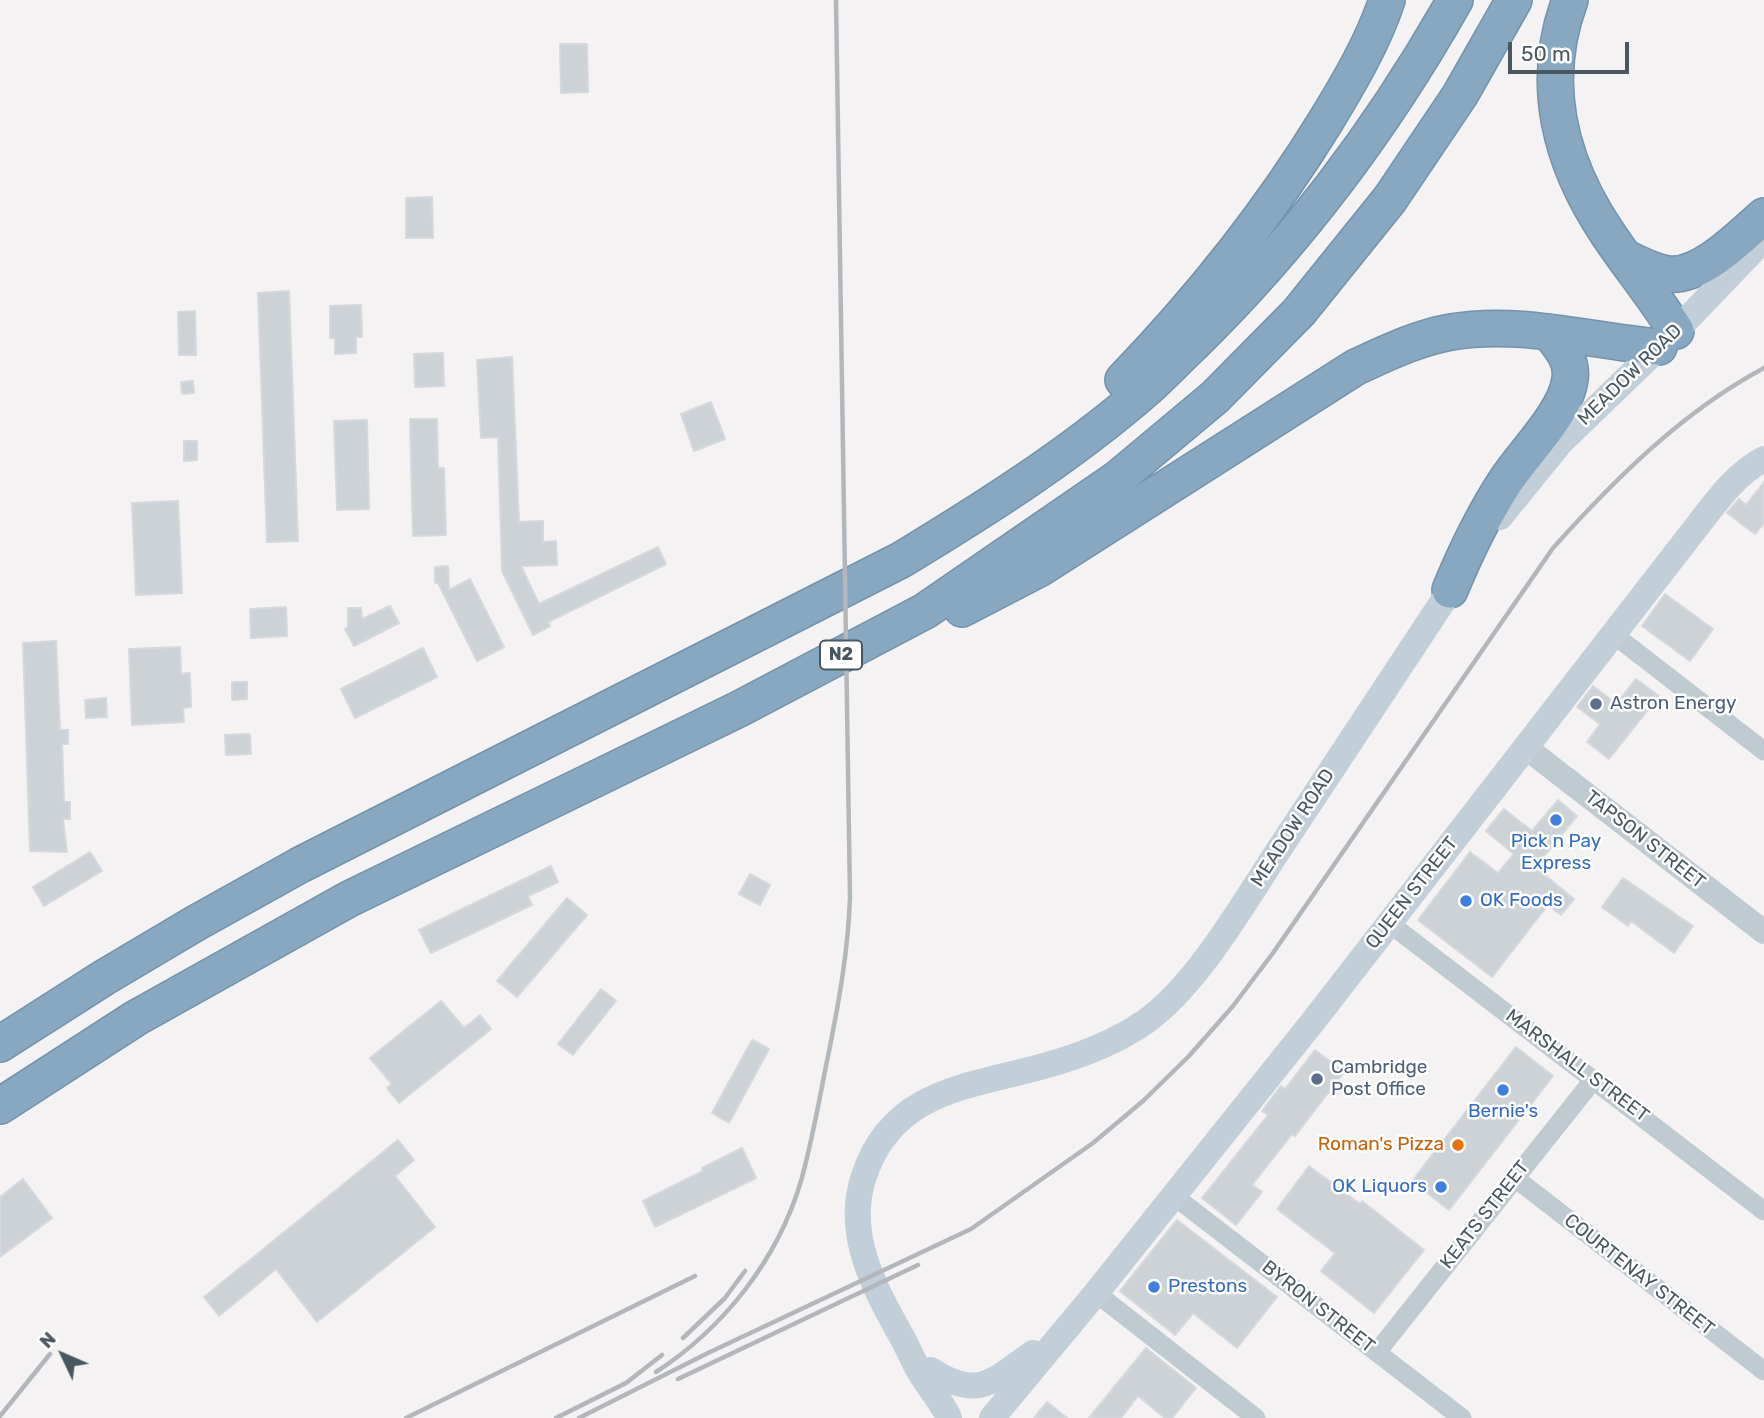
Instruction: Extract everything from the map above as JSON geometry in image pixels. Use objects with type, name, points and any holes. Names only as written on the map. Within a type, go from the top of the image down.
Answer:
[{"type":"highway","points":[[724,649],[892,556],[991,491],[1060,438],[1118,384],[1186,313],[1263,216],[1314,141],[1352,77],[1387,0]]},
{"type":"highway","points":[[0,1044],[105,977],[300,865],[901,561],[1060,458],[1144,391],[1236,302],[1306,222],[1363,146],[1427,50],[1455,0]]},
{"type":"highway","name":"N2","points":[[0,1106],[136,1018],[349,899],[739,709],[935,604],[1117,480],[1215,397],[1299,312],[1390,199],[1460,95],[1514,0]]},
{"type":"highway","points":[[739,709],[911,634],[1039,569],[1356,367],[1410,343],[1450,332],[1493,328],[1549,332],[1619,344],[1667,339],[1628,259],[1609,235],[1583,192],[1565,151],[1556,111],[1555,62],[1570,0]]},
{"type":"highway","points":[[1628,259],[1650,270],[1671,274],[1687,272],[1725,249],[1764,216]]},
{"type":"highway","points":[[1450,590],[1483,518],[1506,480],[1557,412],[1567,393],[1571,376],[1569,359],[1549,332]]},
{"type":"main road","name":"MEADOW ROAD","points":[[969,1412],[930,1378],[905,1343],[866,1264],[858,1237],[857,1209],[863,1177],[876,1148],[898,1121],[923,1101],[969,1085],[1077,1057],[1148,1020],[1176,994],[1242,905],[1514,497],[1560,443],[1667,339],[1764,239]]},
{"type":"main road","name":"QUEEN STREET","points":[[969,1412],[1002,1390],[1037,1360],[1096,1293],[1389,923],[1728,487],[1750,466],[1764,459]]},
{"type":"main road","points":[[939,1418],[930,1378],[964,1386],[983,1385],[997,1379],[1063,1332]]},
{"type":"main road","points":[[1008,1418],[1050,1365],[1059,1350],[1063,1332]]},
{"type":"street","points":[[1613,634],[1764,751]]},
{"type":"street","name":"TAPSON STREET","points":[[1525,747],[1764,932]]},
{"type":"street","name":"MARSHALL STREET","points":[[1389,923],[1764,1211]]},
{"type":"street","name":"KEATS STREET","points":[[1377,1352],[1594,1079]]},
{"type":"street","name":"COURTENAY STREET","points":[[1515,1178],[1764,1371]]},
{"type":"street","name":"BYRON STREET","points":[[1174,1196],[1462,1418]]},
{"type":"street","points":[[1096,1293],[1256,1418]]},
{"type":"building","points":[[560,44],[587,44],[588,92],[561,93]]},
{"type":"building","points":[[432,197],[433,238],[406,238],[406,198]]},
{"type":"building","points":[[289,291],[298,541],[267,542],[258,293]]},
{"type":"building","points":[[361,305],[362,337],[356,337],[356,353],[335,354],[335,338],[330,338],[330,306]]},
{"type":"building","points":[[195,311],[196,355],[179,355],[178,312]]},
{"type":"building","points":[[443,353],[444,386],[415,387],[414,354]]},
{"type":"building","points":[[512,357],[519,522],[543,521],[543,542],[556,541],[557,565],[521,566],[539,604],[658,547],[666,564],[548,622],[550,626],[533,635],[502,571],[498,437],[481,438],[477,360]]},
{"type":"building","points":[[193,381],[194,393],[182,394],[181,382]]},
{"type":"building","points":[[711,402],[725,439],[694,451],[681,414]]},
{"type":"building","points":[[410,419],[437,419],[438,468],[444,468],[446,535],[413,536]]},
{"type":"building","points":[[367,420],[369,509],[337,510],[334,421]]},
{"type":"building","points":[[184,441],[197,441],[197,460],[184,461]]},
{"type":"building","points":[[1764,482],[1764,523],[1755,534],[1727,513],[1739,499],[1746,505]]},
{"type":"building","points":[[178,501],[182,593],[136,595],[132,503]]},
{"type":"building","points":[[448,566],[449,590],[470,579],[504,647],[477,661],[438,583],[435,583],[435,567]]},
{"type":"building","points":[[1665,594],[1713,629],[1690,661],[1642,626]]},
{"type":"building","points":[[390,606],[399,623],[354,646],[345,629],[348,627],[348,608],[361,608],[362,619]]},
{"type":"building","points":[[286,607],[287,636],[251,638],[250,609]]},
{"type":"building","points":[[56,641],[60,730],[68,730],[68,744],[62,744],[64,802],[70,802],[70,819],[63,819],[67,852],[30,851],[23,643]]},
{"type":"building","points":[[180,647],[181,674],[190,673],[191,707],[183,708],[184,722],[132,725],[129,649]]},
{"type":"building","points":[[423,648],[437,677],[355,718],[341,689]]},
{"type":"building","points":[[1636,679],[1659,696],[1609,759],[1587,742],[1600,724],[1577,707],[1593,686],[1616,704]]},
{"type":"building","points":[[232,682],[247,682],[247,699],[232,700]]},
{"type":"building","points":[[106,698],[107,717],[86,718],[85,700]]},
{"type":"building","points":[[250,734],[251,754],[226,755],[225,735]]},
{"type":"building","points":[[1558,800],[1577,816],[1535,867],[1574,899],[1561,915],[1548,905],[1492,977],[1418,920],[1470,852],[1498,873],[1514,854],[1486,831],[1504,809],[1532,831]]},
{"type":"building","points":[[90,852],[102,871],[44,906],[33,887]]},
{"type":"building","points":[[551,866],[558,882],[528,896],[532,905],[431,953],[419,930]]},
{"type":"building","points":[[750,874],[770,885],[760,905],[739,894]]},
{"type":"building","points":[[1623,878],[1693,926],[1674,953],[1631,921],[1628,926],[1602,907]]},
{"type":"building","points":[[567,898],[587,915],[517,997],[497,981]]},
{"type":"building","points":[[601,989],[616,1001],[573,1055],[558,1044]]},
{"type":"building","points":[[441,1001],[464,1028],[480,1015],[491,1029],[399,1103],[387,1088],[392,1084],[370,1058]]},
{"type":"building","points":[[752,1040],[769,1049],[729,1123],[712,1113]]},
{"type":"building","points":[[1516,1047],[1553,1076],[1449,1210],[1412,1181]]},
{"type":"building","points":[[1315,1050],[1344,1072],[1295,1136],[1292,1134],[1252,1185],[1262,1192],[1236,1225],[1202,1198],[1268,1115],[1262,1111],[1281,1086],[1285,1089]]},
{"type":"building","points":[[398,1140],[414,1160],[395,1176],[435,1227],[317,1322],[276,1269],[219,1316],[204,1297]]},
{"type":"building","points":[[742,1148],[756,1178],[655,1227],[643,1201]]},
{"type":"building","points":[[1309,1166],[1360,1204],[1362,1201],[1424,1250],[1374,1313],[1321,1271],[1335,1253],[1277,1209]]},
{"type":"building","points":[[23,1179],[52,1218],[0,1257],[0,1197]]},
{"type":"building","points":[[1177,1220],[1277,1297],[1237,1348],[1193,1313],[1175,1335],[1120,1291]]},
{"type":"building","points":[[1146,1348],[1196,1388],[1172,1418],[1165,1418],[1138,1396],[1121,1418],[1089,1418]]},
{"type":"building","points":[[1047,1402],[1067,1418],[1034,1418]]},
{"type":"railway","points":[[656,1372],[704,1335],[726,1313],[763,1264],[791,1210],[812,1136],[845,960],[850,898],[836,0]]},
{"type":"railway","points":[[579,1418],[708,1353],[971,1229],[1093,1143],[1143,1101],[1189,1056],[1233,1006],[1273,953],[1553,548],[1625,472],[1651,449],[1705,405],[1764,368]]},
{"type":"railway","points":[[678,1379],[918,1265]]},
{"type":"railway","points":[[683,1338],[725,1298],[745,1271]]},
{"type":"railway","points":[[406,1418],[695,1276]]},
{"type":"railway","points":[[0,1416],[50,1354]]},
{"type":"railway","points":[[556,1418],[626,1383],[662,1355]]},
{"type":"place","name":"Astron Energy","points":[[1596,704]]},
{"type":"place","name":"Pick n Pay Express","points":[[1556,820]]},
{"type":"place","name":"OK Foods","points":[[1466,901]]},
{"type":"place","name":"Cambridge Post Office","points":[[1317,1079]]},
{"type":"place","name":"Bernie's","points":[[1503,1090]]},
{"type":"place","name":"Roman's Pizza","points":[[1458,1145]]},
{"type":"place","name":"OK Liquors","points":[[1441,1187]]},
{"type":"place","name":"Prestons","points":[[1154,1287]]}]
